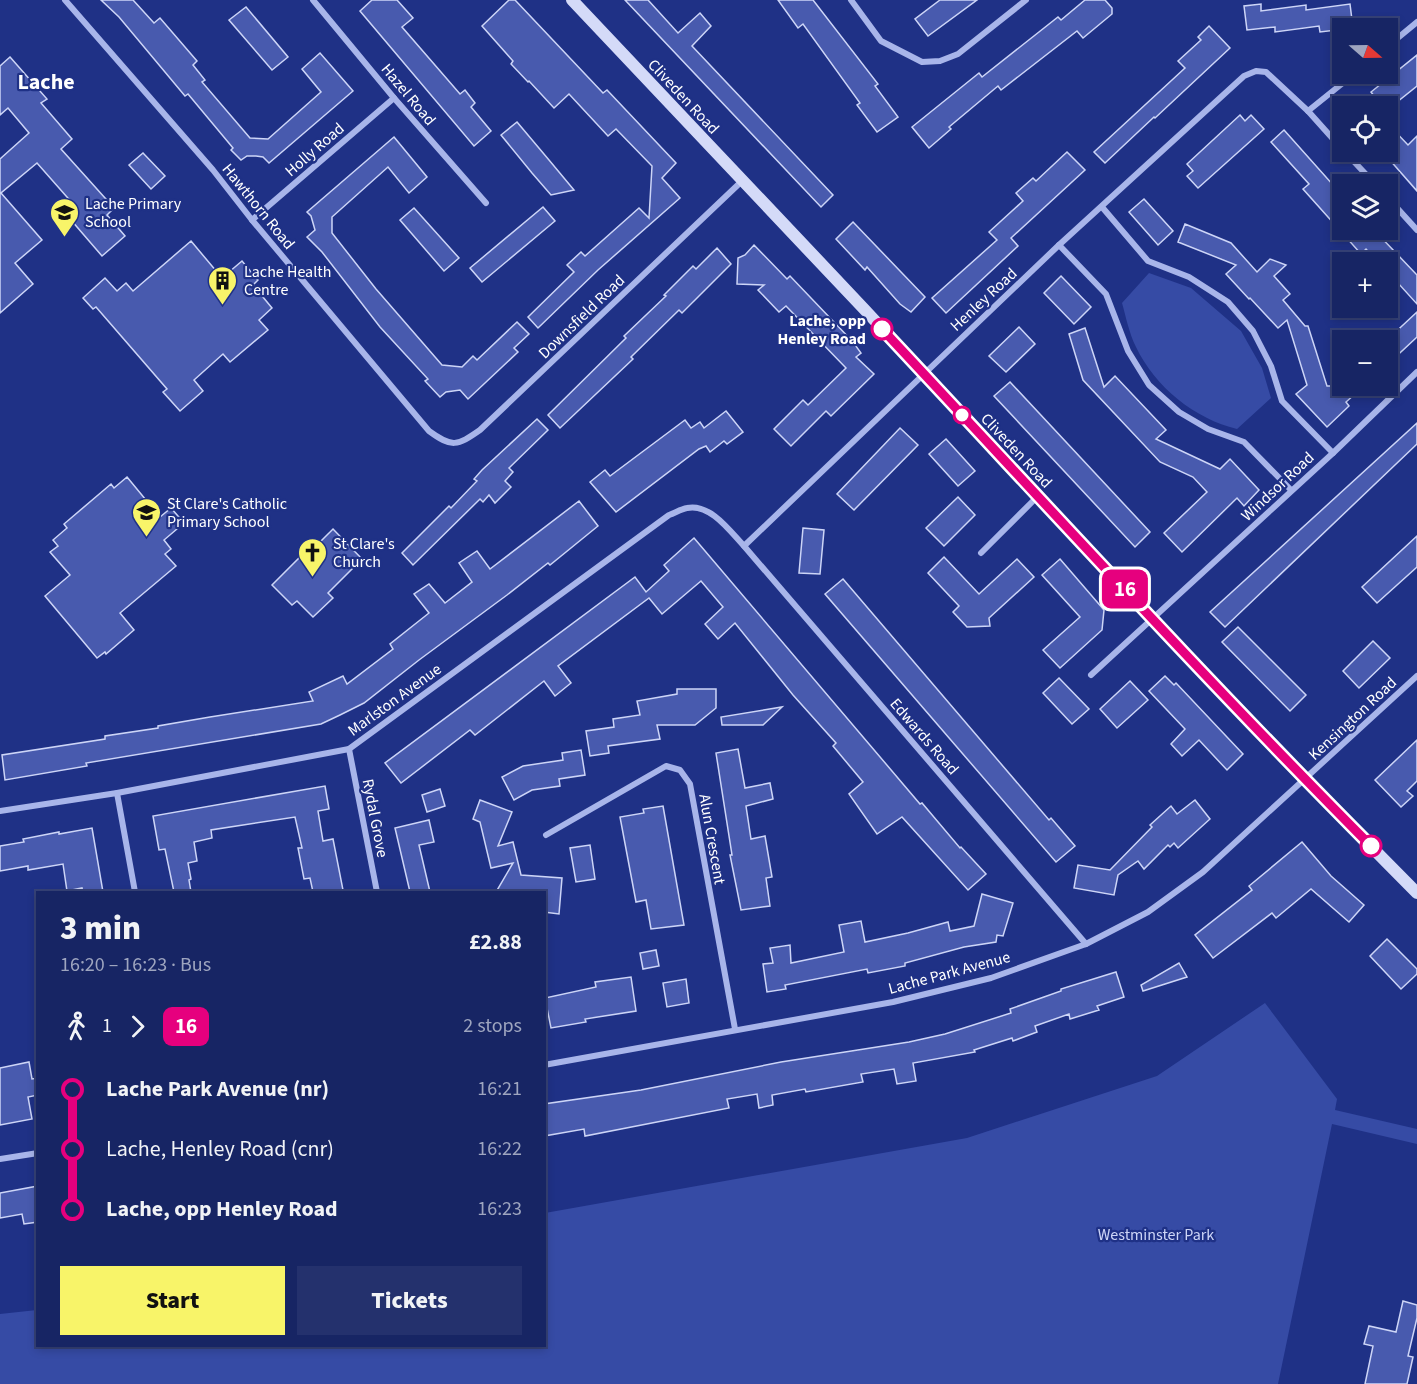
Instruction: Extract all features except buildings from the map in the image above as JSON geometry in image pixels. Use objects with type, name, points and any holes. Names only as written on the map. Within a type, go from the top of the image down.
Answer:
[{"type":"street","name":"Hawthorn Road","points":[[65,0],[213,170],[252,220],[429,431]]},
{"type":"street","name":"Hazel Road","points":[[313,0],[394,98],[486,203]]},
{"type":"street","name":"Cliveden Road","points":[[572,0],[809,250],[1037,497],[1305,780],[1417,893]]},
{"type":"street","points":[[851,0],[881,41],[922,62],[940,61],[958,54],[1026,0]]},
{"type":"street","points":[[1398,38],[1417,22]]},
{"type":"street","name":"Henley Road","points":[[744,546],[1059,246],[1244,76],[1256,71],[1266,72],[1308,111]]},
{"type":"street","points":[[1332,137],[1308,111],[1342,84]]},
{"type":"street","name":"Holly Road","points":[[252,220],[394,98]]},
{"type":"street","points":[[1355,162],[1366,174]]},
{"type":"street","name":"Downsfield Road","points":[[429,431],[443,441],[454,444],[463,442],[480,430],[742,181]]},
{"type":"street","points":[[1102,207],[1148,261],[1189,277],[1228,302],[1253,331],[1271,366],[1282,400],[1333,453]]},
{"type":"street","points":[[1398,209],[1417,230]]},
{"type":"street","points":[[1059,246],[1106,294],[1128,351],[1149,385],[1179,412],[1208,429],[1244,442],[1291,490]]},
{"type":"street","name":"Windsor Road","points":[[1091,675],[1333,453],[1417,372]]},
{"type":"street","points":[[981,553],[1037,497]]},
{"type":"street","name":"Marlston Avenue","points":[[0,811],[117,794],[349,748],[669,515],[689,508],[700,508],[711,514],[744,546]]},
{"type":"street","name":"Edwards Road","points":[[744,546],[1086,944]]},
{"type":"street","name":"Kensington Road","points":[[1305,780],[1417,676]]},
{"type":"street","name":"Rydal Grove","points":[[349,748],[377,891]]},
{"type":"street","name":"Alun Crescent","points":[[546,835],[666,766],[680,770],[690,784],[735,1029]]},
{"type":"street","name":"Lache Park Avenue","points":[[546,1065],[893,1002],[991,978],[1086,944],[1148,912],[1203,872],[1305,780]]},
{"type":"street","points":[[117,794],[135,891]]},
{"type":"street","points":[[0,1159],[36,1153]]},
{"type":"green space","points":[[1149,273],[1191,288],[1241,331],[1262,368],[1271,398],[1237,429],[1206,418],[1178,399],[1165,388],[1144,362],[1131,336],[1122,303]]},
{"type":"green space","name":"Westminster Park","points":[[1265,1003],[1337,1099],[1335,1110],[1417,1129],[1417,1144],[1332,1124],[1278,1384],[0,1384],[0,1314],[36,1310],[36,1347],[546,1347],[546,1213],[967,1138],[1157,1076]]},
{"type":"bus line","name":"16","points":[[882,329],[1037,497],[1305,780],[1371,846]]},
{"type":"place","name":"Lache Primary School","points":[[64,238]]},
{"type":"place","name":"Lache Health Centre","points":[[223,306]]},
{"type":"place","name":"Lache, opp Henley Road","points":[[882,329]]},
{"type":"place","name":"St Clare's Catholic Primary School","points":[[146,538]]},
{"type":"place","name":"St Clare's Church","points":[[312,578]]},
{"type":"district","name":"Lache","points":[[46,81]]}]
